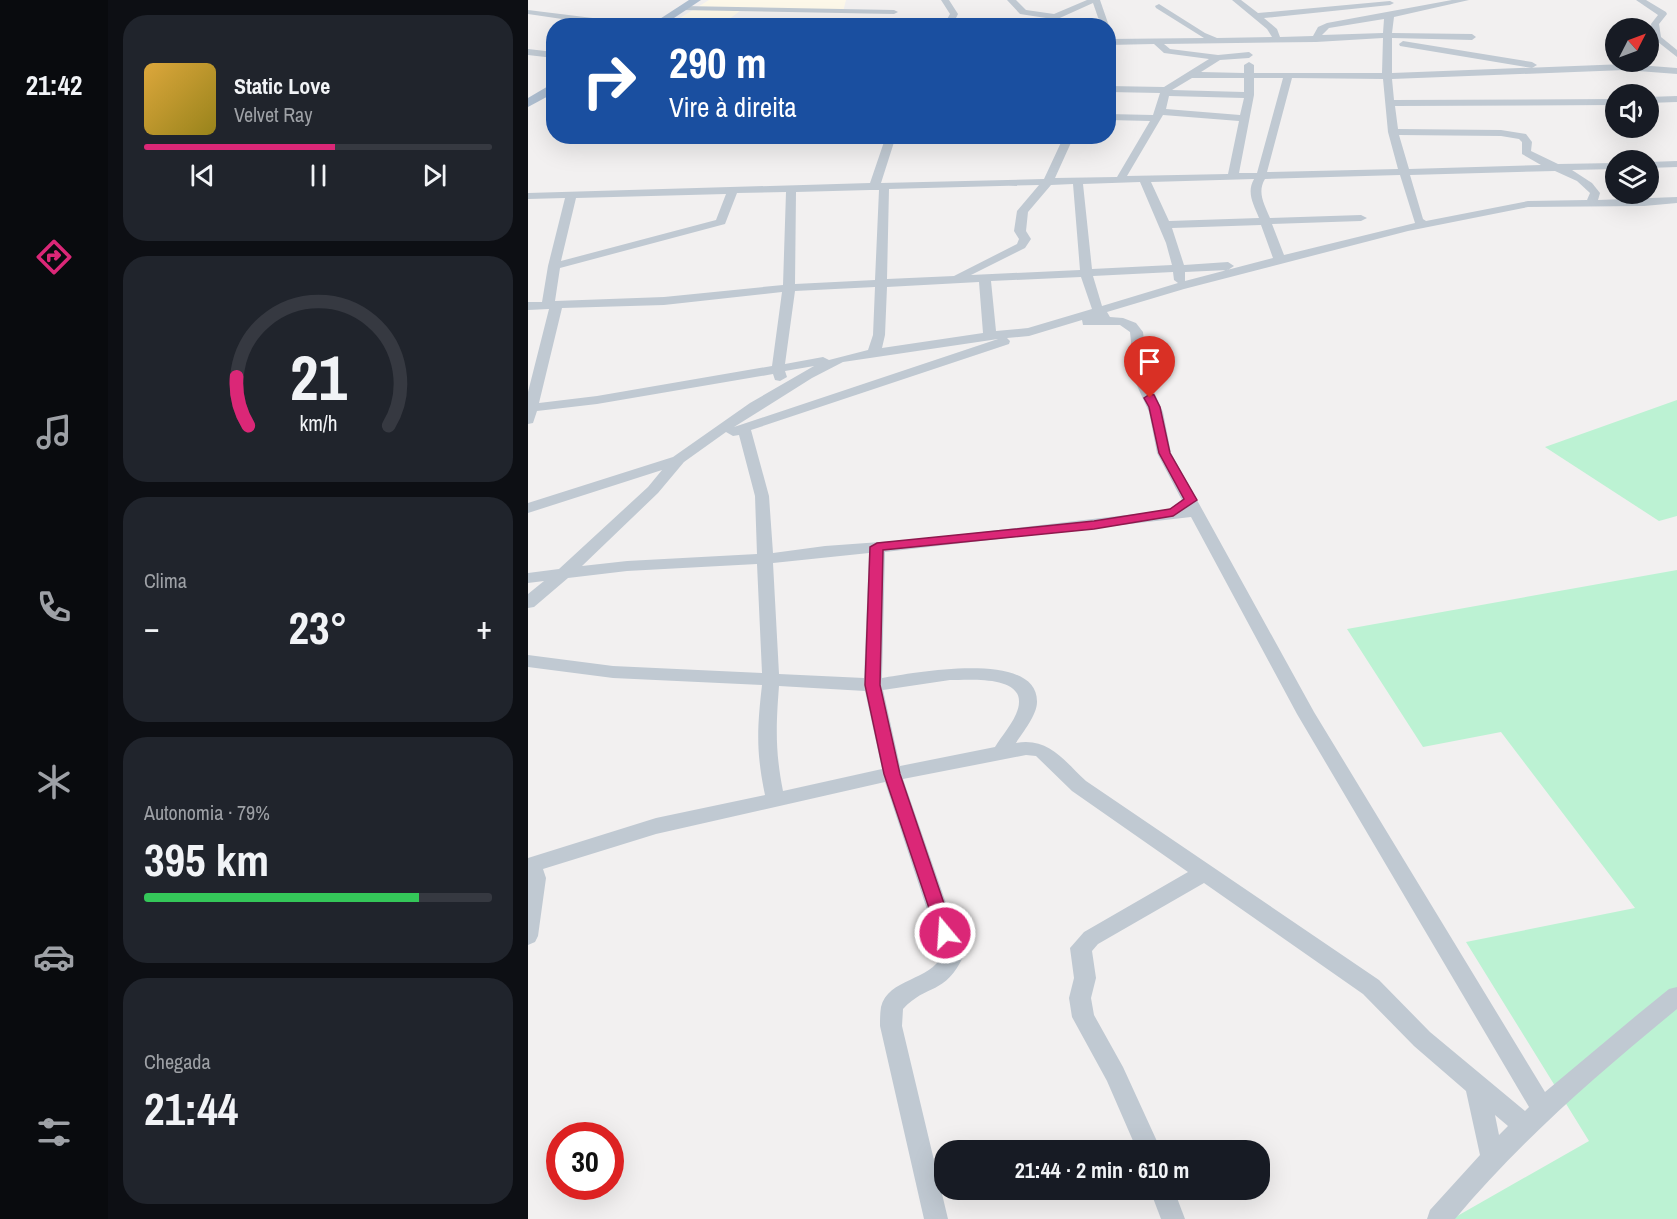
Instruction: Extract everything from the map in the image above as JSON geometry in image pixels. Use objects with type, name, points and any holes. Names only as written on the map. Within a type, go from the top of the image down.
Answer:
[{"type":"main road","points":[[667,18],[696,0]]},
{"type":"main road","points":[[528,103],[546,93]]},
{"type":"street","points":[[841,11],[843,0]]},
{"type":"street","points":[[683,8],[841,11],[891,15],[896,10],[895,0]]},
{"type":"street","points":[[945,0],[954,14],[952,18]]},
{"type":"street","points":[[1011,0],[1023,12],[1053,16]]},
{"type":"street","points":[[1049,18],[1095,0],[1102,18]]},
{"type":"street","points":[[1236,0],[1274,31],[1277,40]]},
{"type":"street","points":[[1316,39],[1321,29],[1327,26],[1465,0]]},
{"type":"street","points":[[1640,0],[1663,14],[1655,24],[1657,38],[1677,54]]},
{"type":"street","points":[[1256,16],[1388,2],[1396,13]]},
{"type":"street","points":[[1159,6],[1202,35],[1219,40]]},
{"type":"street","points":[[528,12],[573,18]]},
{"type":"street","points":[[1396,13],[1388,19],[1387,38],[1387,76],[1393,132],[1422,223]]},
{"type":"street","points":[[1116,41],[1472,37]]},
{"type":"street","points":[[1387,38],[1554,70]]},
{"type":"street","points":[[1233,177],[1249,95],[1250,40]]},
{"type":"street","points":[[1156,41],[1167,51],[1196,56],[1218,58],[1249,55]]},
{"type":"street","points":[[528,52],[546,54]]},
{"type":"street","points":[[1196,56],[1208,63]]},
{"type":"street","points":[[1120,180],[1159,115],[1165,91],[1218,58]]},
{"type":"street","points":[[1191,75],[1387,76],[1643,67],[1677,71]]},
{"type":"street","points":[[1280,260],[1255,194],[1255,186],[1261,176],[1288,76]]},
{"type":"street","points":[[1116,89],[1249,95]]},
{"type":"street","points":[[1659,100],[1677,99]]},
{"type":"street","points":[[1390,103],[1605,102]]},
{"type":"street","points":[[1116,117],[1159,115],[1244,118]]},
{"type":"street","points":[[1393,132],[1518,135],[1526,140],[1526,152],[1535,164]]},
{"type":"street","points":[[873,353],[879,335],[879,188],[889,144]]},
{"type":"street","points":[[952,279],[1021,246],[1025,239],[1020,231],[1023,211],[1047,183],[1065,144]]},
{"type":"street","points":[[528,196],[1047,183],[1404,171],[1535,164],[1571,173],[1590,186],[1594,193],[1592,202]]},
{"type":"street","points":[[1659,165],[1677,164]]},
{"type":"street","points":[[1556,168],[1605,166]]},
{"type":"street","points":[[1144,179],[1180,269],[1180,286]]},
{"type":"street","points":[[1078,181],[1086,273],[1102,315],[1129,325],[1139,335],[1141,377],[1154,407],[1164,453],[1195,506],[1306,714],[1542,1108]]},
{"type":"street","points":[[783,389],[778,368],[789,288],[791,190]]},
{"type":"street","points":[[554,266],[721,222],[732,191]]},
{"type":"street","points":[[571,195],[554,266],[552,305],[529,412],[778,368],[1029,332]]},
{"type":"street","points":[[704,441],[1029,332],[1102,315],[1180,286],[1422,223],[1528,204],[1644,203],[1677,200]]},
{"type":"street","points":[[1163,225],[1361,218]]},
{"type":"street","points":[[528,306],[664,301],[789,288],[1263,264]]},
{"type":"street","points":[[985,278],[990,336]]},
{"type":"street","points":[[528,603],[564,573],[653,490],[679,459],[783,389],[840,359]]},
{"type":"street","points":[[744,429],[762,496],[771,680],[766,734],[767,758],[776,801]]},
{"type":"street","points":[[528,508],[679,459]]},
{"type":"street","points":[[528,578],[627,566],[764,559],[1094,525],[1173,513],[1195,506]]},
{"type":"street","points":[[877,547],[873,685],[892,774],[953,955],[944,974],[908,991],[892,1006],[891,1026],[936,1219]]},
{"type":"street","points":[[528,661],[613,672],[873,685],[950,674],[996,675],[1016,682],[1024,688],[1028,702],[1023,716],[1001,753]]},
{"type":"street","points":[[528,936],[532,870],[564,854],[656,826],[892,774],[1026,748],[1041,750],[1079,786],[1371,987],[1422,1039],[1524,1125]]},
{"type":"street","points":[[1145,1140],[1119,1083],[1083,1017],[1080,998],[1085,978],[1081,948],[1091,938],[1205,872]]},
{"type":"street","points":[[1439,1219],[1492,1156],[1542,1108],[1677,996]]},
{"type":"street","points":[[1477,1087],[1492,1156]]},
{"type":"street","points":[[1166,1200],[1173,1219]]},
{"type":"shaded area","points":[[709,0],[846,0],[843,12],[740,11],[730,18],[680,18]]},
{"type":"green space","points":[[1677,400],[1677,516],[1659,521],[1545,447]]},
{"type":"green space","points":[[1677,570],[1677,1219],[1452,1219],[1589,1141],[1466,942],[1635,908],[1501,732],[1423,747],[1347,629]]},
{"type":"route","points":[[945,933],[892,774],[873,685],[877,547],[1094,525],[1173,513],[1191,500],[1164,453],[1150,398]]}]
